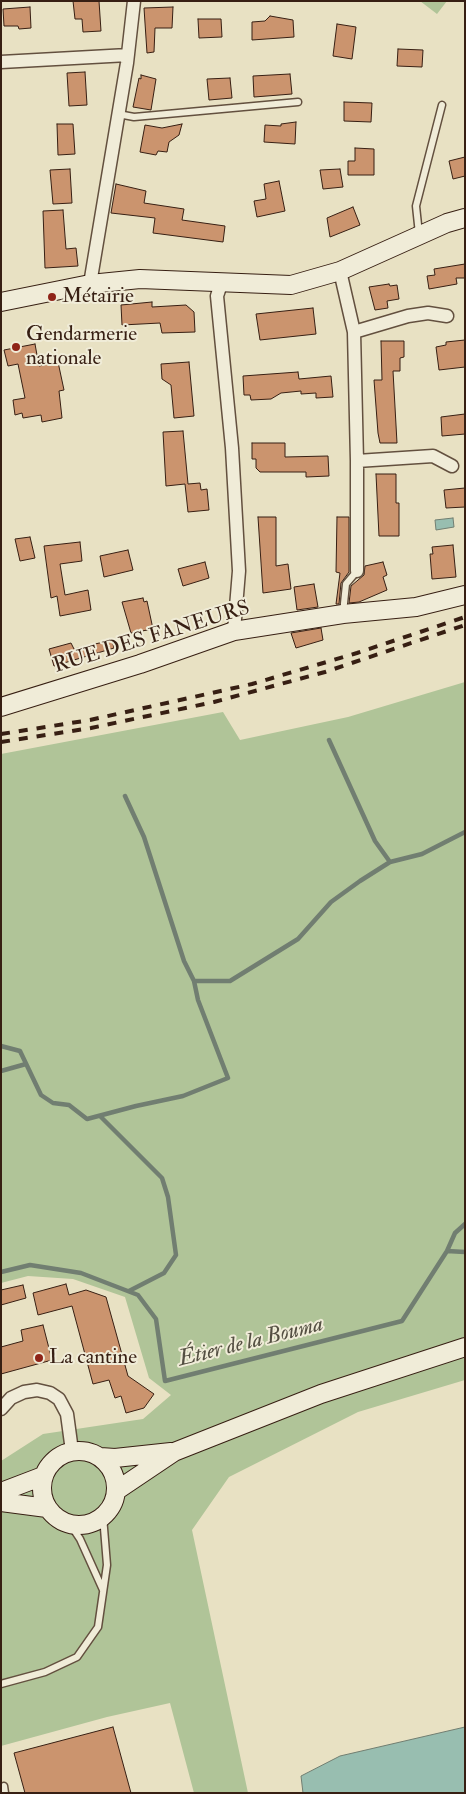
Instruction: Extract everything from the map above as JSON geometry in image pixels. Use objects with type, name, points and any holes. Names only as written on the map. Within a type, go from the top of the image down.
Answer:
[{"type":"street","points":[[90,284],[128,55],[134,1]]},
{"type":"street","points":[[1,62],[128,55]]},
{"type":"street","points":[[1,302],[90,284],[140,279],[221,284],[291,285],[340,271],[465,218]]},
{"type":"street","points":[[340,271],[354,332],[357,461],[356,571]]},
{"type":"street","points":[[221,284],[217,296],[232,448],[239,571],[234,631]]},
{"type":"street","points":[[354,332],[408,316],[428,313],[447,316]]},
{"type":"street","points":[[357,461],[433,456],[452,466]]},
{"type":"street","name":"RUE DES FANEURS","points":[[1,707],[130,667],[234,631],[343,614],[416,607],[465,595]]},
{"type":"street","points":[[116,1491],[174,1452],[321,1394],[465,1347]]},
{"type":"street","points":[[1,1409],[11,1398],[24,1392],[37,1390],[50,1392],[59,1399],[67,1414],[72,1451]]},
{"type":"street","points":[[100,1457],[113,1472],[116,1491],[112,1505],[103,1516],[90,1524],[70,1524],[57,1519],[47,1508],[41,1490],[43,1476],[54,1460],[72,1451],[86,1451],[100,1457],[115,1458],[174,1452]]},
{"type":"street","points":[[1,1492],[43,1476]]},
{"type":"street","points":[[1,1502],[47,1508]]},
{"type":"lane","points":[[118,114],[134,117],[298,102]]},
{"type":"lane","points":[[420,236],[416,222],[416,206],[442,105]]},
{"type":"lane","points":[[343,614],[346,584],[356,571]]},
{"type":"lane","points":[[1,1684],[44,1672],[77,1657],[98,1627],[107,1565],[103,1516]]},
{"type":"lane","points":[[70,1524],[80,1539],[104,1591]]},
{"type":"shaded area","points":[[420,1],[447,1],[437,14]]},
{"type":"shaded area","points":[[453,518],[454,527],[436,530],[435,520]]},
{"type":"shaded area","points":[[465,682],[465,1380],[358,1412],[229,1477],[192,1530],[248,1793],[194,1793],[170,1703],[107,1717],[1,1746],[1,1461],[43,1434],[143,1419],[171,1395],[149,1378],[125,1297],[73,1279],[28,1276],[1,1283],[1,754],[223,712],[240,740],[348,717]]},
{"type":"shaded area","points":[[465,1727],[465,1793],[303,1793],[301,1776],[340,1756]]},
{"type":"building","points":[[73,1],[99,1],[101,31],[83,32],[82,19],[75,19]]},
{"type":"building","points":[[30,7],[31,28],[19,29],[18,26],[4,26],[3,9]]},
{"type":"building","points":[[173,7],[172,28],[155,28],[154,52],[147,53],[144,8]]},
{"type":"building","points":[[270,16],[293,20],[294,37],[252,40],[252,22],[265,21]]},
{"type":"building","points":[[198,19],[221,19],[222,37],[199,38]]},
{"type":"building","points":[[337,24],[356,27],[352,59],[333,56]]},
{"type":"building","points":[[398,49],[423,50],[422,67],[397,66]]},
{"type":"building","points":[[85,72],[87,105],[69,106],[67,73]]},
{"type":"building","points":[[290,74],[292,94],[254,97],[253,76]]},
{"type":"building","points":[[141,75],[156,79],[151,110],[133,107]]},
{"type":"building","points":[[230,78],[232,98],[209,100],[207,79]]},
{"type":"building","points":[[344,102],[372,103],[371,122],[344,121]]},
{"type":"building","points":[[296,122],[295,144],[264,142],[265,125],[281,126],[281,124]]},
{"type":"building","points":[[57,124],[73,124],[75,154],[58,155]]},
{"type":"building","points":[[182,124],[179,135],[169,142],[167,152],[158,151],[156,155],[140,152],[145,125],[162,128]]},
{"type":"building","points":[[355,148],[374,149],[374,175],[348,175],[348,161],[355,161]]},
{"type":"building","points":[[465,157],[465,176],[453,179],[449,161]]},
{"type":"building","points":[[70,169],[72,203],[53,204],[50,170]]},
{"type":"building","points":[[340,169],[343,187],[323,189],[320,170]]},
{"type":"building","points":[[279,181],[285,211],[257,217],[254,201],[266,199],[264,184]]},
{"type":"building","points":[[116,184],[146,191],[144,203],[184,209],[182,220],[225,226],[223,242],[153,233],[155,218],[111,213]]},
{"type":"building","points":[[353,207],[360,225],[330,237],[327,218]]},
{"type":"building","points":[[63,210],[66,249],[76,248],[78,266],[45,268],[43,211]]},
{"type":"building","points":[[465,264],[465,278],[456,278],[457,284],[429,289],[427,276],[435,275],[434,269]]},
{"type":"building","points":[[389,284],[390,286],[397,285],[399,299],[387,301],[388,308],[375,310],[369,287]]},
{"type":"building","points":[[152,302],[152,307],[186,305],[194,312],[195,332],[162,333],[160,323],[122,325],[121,305]]},
{"type":"building","points":[[313,308],[316,334],[260,340],[256,314]]},
{"type":"building","points":[[465,340],[465,367],[439,370],[436,347],[446,345],[446,342]]},
{"type":"building","points":[[381,341],[404,341],[404,357],[400,358],[400,371],[393,371],[397,443],[380,443],[378,433],[374,380],[382,380]]},
{"type":"building","points":[[35,344],[39,366],[58,362],[64,390],[59,391],[62,418],[42,422],[41,415],[23,418],[22,413],[15,415],[13,400],[25,398],[18,364],[8,366],[4,350]]},
{"type":"building","points":[[189,362],[194,416],[174,418],[171,385],[162,379],[161,364]]},
{"type":"building","points":[[298,372],[299,379],[331,376],[333,397],[316,398],[316,393],[301,394],[301,391],[281,393],[271,399],[251,400],[250,395],[244,395],[243,376]]},
{"type":"building","points":[[465,414],[465,434],[442,436],[441,417]]},
{"type":"building","points":[[183,431],[188,484],[200,483],[201,490],[207,489],[209,510],[188,512],[185,484],[166,486],[163,432]]},
{"type":"building","points":[[252,443],[285,443],[285,457],[328,456],[329,476],[306,477],[306,472],[260,472],[256,468],[256,459],[252,459]]},
{"type":"building","points":[[376,474],[396,474],[396,503],[399,503],[399,536],[379,536]]},
{"type":"building","points":[[465,488],[465,507],[446,508],[444,490]]},
{"type":"building","points":[[258,517],[276,517],[276,566],[288,564],[291,589],[263,593]]},
{"type":"building","points":[[337,517],[349,517],[349,572],[341,583],[339,604],[336,604],[340,573],[336,572]]},
{"type":"building","points":[[30,537],[35,558],[20,561],[15,539]]},
{"type":"building","points":[[80,542],[82,561],[60,564],[65,595],[88,590],[91,610],[60,616],[57,596],[51,598],[44,546]]},
{"type":"building","points":[[453,545],[456,577],[432,579],[430,554],[433,554],[432,547]]},
{"type":"building","points":[[128,550],[133,570],[104,577],[100,556]]},
{"type":"building","points":[[205,562],[209,578],[183,586],[178,569]]},
{"type":"building","points":[[383,562],[387,575],[383,577],[387,590],[359,602],[349,603],[351,586],[364,575],[365,566]]},
{"type":"building","points":[[314,584],[318,607],[297,610],[294,587]]},
{"type":"building","points":[[143,598],[144,602],[147,601],[153,629],[131,633],[122,602]]},
{"type":"building","points":[[321,628],[323,640],[296,648],[291,633]]},
{"type":"building","points":[[112,640],[114,648],[54,666],[49,649],[71,643],[74,649]]},
{"type":"building","points":[[66,1284],[69,1295],[86,1290],[106,1297],[128,1376],[154,1394],[144,1408],[126,1413],[121,1396],[115,1398],[109,1380],[93,1384],[72,1306],[38,1315],[33,1293]]},
{"type":"building","points":[[23,1285],[26,1298],[1,1305],[1,1290]]},
{"type":"building","points":[[43,1325],[52,1360],[1,1374],[1,1347],[23,1341],[21,1330]]},
{"type":"building","points":[[113,1727],[131,1793],[25,1793],[14,1753]]},
{"type":"waterway","points":[[329,740],[375,841],[390,862]]},
{"type":"waterway","points":[[1,1046],[20,1051],[41,1095],[53,1103],[69,1105],[87,1119],[183,1096],[228,1078],[198,1000],[194,981],[184,961],[144,837],[125,796]]},
{"type":"waterway","points":[[194,981],[230,981],[298,939],[331,902],[360,881],[390,862],[422,854],[465,832]]},
{"type":"waterway","points":[[1,1071],[26,1064]]},
{"type":"waterway","points":[[100,1116],[162,1178],[168,1197],[176,1255],[164,1273],[129,1291]]},
{"type":"waterway","name":"Étier de la Bouma","points":[[1,1272],[30,1265],[81,1273],[138,1295],[156,1319],[165,1381],[402,1321],[447,1251],[455,1233],[465,1224]]},
{"type":"waterway","points":[[447,1251],[465,1252]]},
{"type":"railway","points":[[1,734],[90,720],[252,684],[357,653],[465,617]]},
{"type":"railway","points":[[1,742],[91,728],[214,702],[325,672],[465,625]]},
{"type":"place","name":"Métairie","points":[[52,297]]},
{"type":"place","name":"Gendarmerie nationale","points":[[16,347]]},
{"type":"place","name":"La cantine","points":[[39,1358]]}]
